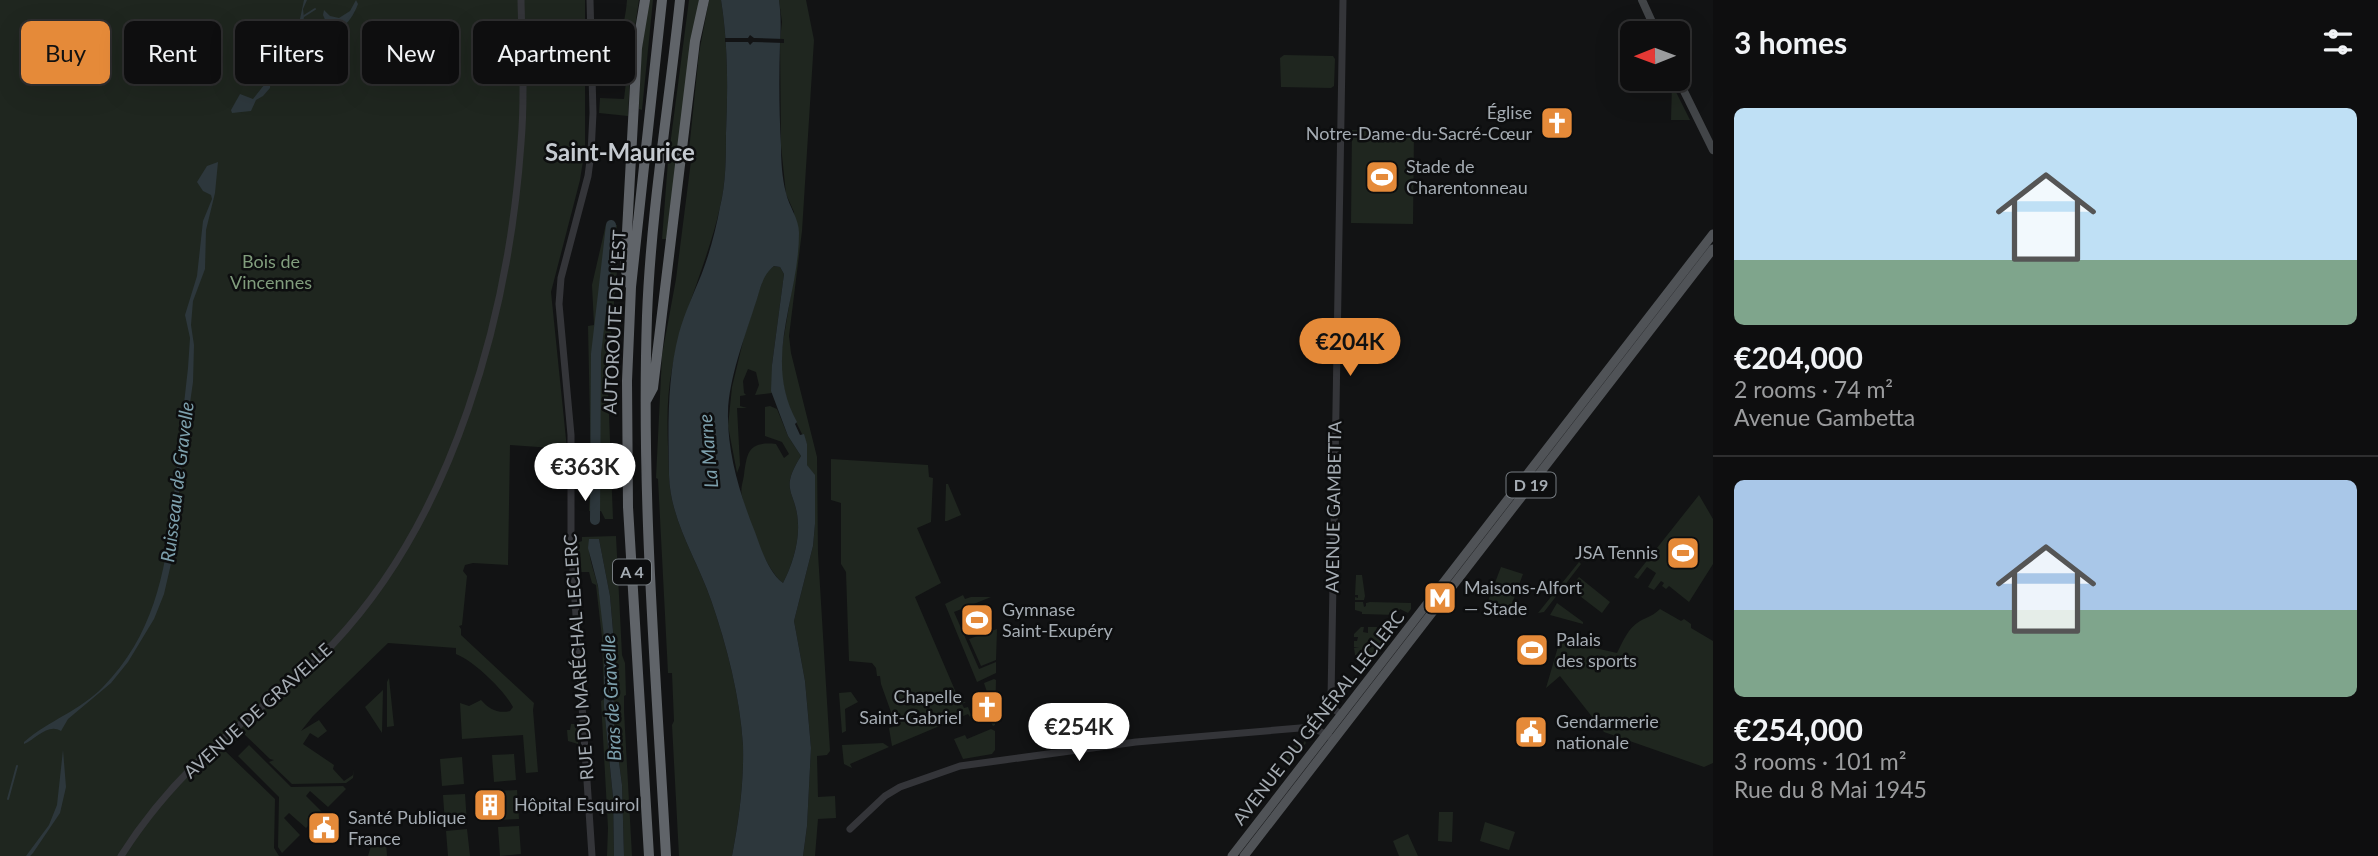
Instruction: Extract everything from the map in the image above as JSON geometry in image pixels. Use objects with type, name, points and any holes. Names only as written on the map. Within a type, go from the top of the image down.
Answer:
[{"type":"highway","points":[[631,287],[625,268],[629,178],[637,48],[645,0]]},
{"type":"highway","name":"AUTOROUTE DE L’EST","points":[[649,856],[628,480],[626,381],[631,287],[662,0]]},
{"type":"highway","name":"AUTOROUTE DE L’EST","points":[[666,856],[648,541],[645,404],[647,313],[652,254],[680,0]]},
{"type":"highway","points":[[676,34],[682,23],[686,0]]},
{"type":"highway","points":[[645,404],[653,388],[695,41],[704,0]]},
{"type":"main road","points":[[1642,0],[1652,21]]},
{"type":"main road","points":[[1684,91],[1713,150]]},
{"type":"main road","name":"AVENUE DU GÉNÉRAL LECLERC","points":[[1244,856],[1331,737],[1713,234]]},
{"type":"main road","name":"AVENUE DU GÉNÉRAL LECLERC","points":[[1508,507],[1713,249]]},
{"type":"main road","name":"AVENUE DU GÉNÉRAL LECLERC","points":[[1232,856],[1331,737],[1342,715],[1386,666]]},
{"type":"street","name":"AVENUE DE GRAVELLE","points":[[121,856],[141,826],[204,756],[300,676],[366,606],[412,533],[444,469],[469,403],[485,349],[502,280],[514,213],[523,103],[520,0]]},
{"type":"street","name":"RUE DU MARÉCHAL LECLERC","points":[[590,0],[593,113],[591,153],[588,176],[561,278],[559,304],[571,435],[570,539],[592,856]]},
{"type":"street","name":"AVENUE GAMBETTA","points":[[1342,715],[1335,710],[1331,699],[1343,0]]},
{"type":"street","points":[[850,829],[885,796],[900,787],[960,766],[1004,758],[1200,735],[1312,727],[1331,737]]},
{"type":"green space","name":"Bois de Vincennes","points":[[0,0],[585,0],[585,21],[473,21],[473,84],[585,84],[585,148],[580,180],[551,292],[567,449],[510,445],[508,565],[465,565],[463,571],[467,576],[462,625],[459,626],[461,635],[534,703],[538,772],[526,773],[523,735],[462,739],[460,703],[469,706],[481,700],[502,712],[510,711],[513,707],[488,677],[456,654],[456,648],[388,643],[301,731],[319,720],[327,731],[318,738],[310,733],[303,744],[334,765],[333,769],[344,781],[353,775],[354,769],[353,778],[346,783],[292,784],[269,762],[274,760],[244,734],[224,750],[275,799],[274,848],[279,856],[0,856]]},
{"type":"green space","points":[[627,0],[639,0],[635,26],[635,21],[624,21]]},
{"type":"green space","points":[[649,0],[653,0],[642,110],[639,109],[641,53]]},
{"type":"green space","points":[[689,0],[699,0],[666,239],[662,239],[668,161]]},
{"type":"green space","points":[[709,0],[721,0],[725,33],[725,179],[715,227],[682,328],[672,369],[668,409],[669,475],[679,524],[711,600],[727,653],[741,727],[743,773],[732,856],[679,856],[672,673],[668,673],[656,478],[662,355],[676,279],[691,161],[688,160],[699,53]]},
{"type":"green space","points":[[779,0],[806,0],[814,40],[802,231],[789,336],[817,457],[818,553],[830,751],[827,755],[817,756],[818,797],[835,796],[836,818],[818,819],[815,856],[803,856],[811,748],[805,681],[794,621],[813,546],[815,524],[807,444],[788,406],[782,378],[781,354],[795,270],[794,212],[786,194],[781,146],[782,22]]},
{"type":"green space","points":[[1284,55],[1333,56],[1334,86],[1281,87],[1280,58]]},
{"type":"green space","points":[[626,84],[630,84],[628,116],[599,113],[600,98],[624,99]]},
{"type":"green space","points":[[1672,91],[1676,91],[1690,120],[1671,120]]},
{"type":"green space","name":"Stade de Charentonneau","points":[[1352,130],[1414,131],[1413,224],[1351,223]]},
{"type":"green space","points":[[606,224],[617,225],[616,244],[619,250],[608,389],[613,519],[605,519],[601,511],[589,511],[591,469],[588,326],[594,325],[592,285]]},
{"type":"green space","points":[[774,266],[780,267],[784,274],[772,365],[772,393],[755,395],[759,385],[756,372],[748,369],[743,381],[746,395],[740,396],[740,406],[747,408],[737,408],[740,465],[737,473],[728,426],[732,387],[744,337],[765,273]]},
{"type":"green space","points":[[765,407],[777,409],[788,436],[801,456],[794,468],[790,485],[797,513],[797,539],[792,562],[783,583],[770,567],[758,543],[741,493],[746,460],[754,447],[760,444],[776,444],[784,458],[789,454],[782,442],[765,436]]},
{"type":"green space","points":[[831,459],[928,465],[929,477],[933,478],[931,522],[917,528],[941,583],[915,597],[960,702],[966,702],[962,704],[964,708],[968,707],[971,715],[892,746],[889,728],[896,726],[876,668],[872,663],[849,661],[846,572],[841,564],[841,503],[831,500]]},
{"type":"green space","points":[[946,484],[961,515],[945,521]]},
{"type":"green space","name":"JSA Tennis","points":[[1699,495],[1713,519],[1713,564],[1689,602],[1669,586],[1666,589],[1662,586],[1664,583],[1661,581],[1654,590],[1648,587],[1656,573],[1647,567],[1638,579],[1634,577]]},
{"type":"green space","points":[[616,536],[622,655],[625,663],[624,711],[632,856],[624,856],[622,785],[614,724],[610,596],[599,539],[590,539],[590,557],[597,581],[606,647],[604,707],[613,797],[614,856],[607,856],[601,701],[604,699],[602,638],[596,585],[592,583],[589,572],[579,572],[577,543],[582,541],[582,537]]},
{"type":"green space","points":[[1579,562],[1581,564],[1544,612],[1538,613]]},
{"type":"green space","points":[[1501,567],[1523,574],[1507,617],[1485,609]]},
{"type":"green space","points":[[1356,575],[1362,575],[1364,600],[1355,600],[1355,597],[1358,598],[1358,595],[1355,595]]},
{"type":"green space","points":[[1579,577],[1610,602],[1602,613],[1572,590],[1571,586]]},
{"type":"green space","points":[[963,595],[965,599],[991,597],[954,612],[979,669],[996,662],[996,673],[977,682],[945,604]]},
{"type":"green space","points":[[1355,602],[1363,602],[1364,607],[1370,602],[1411,603],[1411,609],[1408,613],[1400,609],[1396,615],[1362,614],[1355,610]]},
{"type":"green space","points":[[1557,603],[1583,622],[1583,624],[1550,615]]},
{"type":"green space","points":[[1660,609],[1681,621],[1684,619],[1691,624],[1691,628],[1713,641],[1713,763],[1704,767],[1604,732],[1560,676],[1546,688],[1560,640],[1617,653],[1632,627]]},
{"type":"green space","points":[[1364,627],[1363,632],[1368,633],[1368,627],[1377,627],[1376,631],[1379,631],[1378,627],[1388,627],[1385,633],[1389,629],[1393,632],[1374,657],[1355,655],[1354,648],[1359,647],[1354,647],[1354,641],[1357,641],[1358,637],[1354,637],[1354,634]]},
{"type":"green space","points":[[997,629],[996,660],[981,666],[969,639]]},
{"type":"green space","points":[[389,678],[394,726],[387,727],[387,682]]},
{"type":"green space","points":[[994,679],[993,726],[988,717],[993,714],[993,694],[988,695],[984,683]]},
{"type":"green space","points":[[383,690],[382,733],[365,707]]},
{"type":"green space","points":[[851,692],[858,702],[845,709],[846,731],[842,733],[839,693]]},
{"type":"green space","points":[[571,724],[578,724],[578,744],[568,741],[567,730],[570,730]]},
{"type":"green space","points":[[991,729],[995,731],[995,750],[992,754],[963,759],[954,739],[965,735],[967,739]]},
{"type":"green space","points":[[1305,741],[1287,768],[1286,746],[1302,745]]},
{"type":"green space","points":[[883,743],[889,747],[850,764],[852,768],[844,764],[842,745]]},
{"type":"green space","points":[[249,745],[291,787],[343,786],[346,789],[328,807],[310,791],[306,796],[322,812],[306,828],[289,813],[284,818],[300,835],[282,853],[278,847],[279,797],[238,756]]},
{"type":"green space","points":[[514,754],[516,780],[494,782],[492,755]]},
{"type":"green space","points":[[462,757],[464,784],[442,786],[440,759]]},
{"type":"green space","points":[[517,790],[519,819],[497,820],[495,791]]},
{"type":"green space","points":[[465,794],[467,823],[445,824],[443,795]]},
{"type":"green space","points":[[1439,812],[1453,812],[1452,842],[1438,841]]},
{"type":"green space","points":[[1485,822],[1515,832],[1509,850],[1480,841]]},
{"type":"green space","points":[[519,826],[521,854],[500,856],[498,827]]},
{"type":"green space","points":[[467,829],[470,856],[448,856],[446,831]]},
{"type":"green space","points":[[1408,834],[1418,856],[1399,856],[1393,841]]},
{"type":"green space","points":[[374,836],[383,836],[387,856],[368,856]]},
{"type":"water","points":[[304,0],[307,0],[303,9],[304,18],[298,21]]},
{"type":"water","points":[[356,0],[358,4],[348,21],[326,21],[323,15],[324,10],[330,16],[339,18],[350,11]]},
{"type":"water","name":"La Marne","points":[[721,0],[779,0],[782,169],[786,193],[799,233],[782,352],[783,375],[787,398],[797,422],[795,424],[800,435],[804,434],[807,444],[807,465],[815,475],[813,546],[794,621],[805,681],[811,748],[803,856],[732,856],[743,773],[739,709],[717,617],[679,524],[669,475],[669,403],[675,350],[710,249],[725,179],[727,83]],"holes":[[[774,266],[780,267],[784,274],[771,391],[788,436],[801,456],[794,468],[790,485],[797,513],[797,539],[792,562],[783,583],[766,560],[744,503],[732,458],[728,427],[734,373],[761,285]]]},
{"type":"water","points":[[270,84],[270,88],[256,100],[251,111],[232,113],[240,94],[253,99],[264,85]]},
{"type":"water","name":"Ruisseau de Gravelle","points":[[218,162],[215,193],[206,230],[205,269],[193,301],[193,382],[173,555],[164,594],[154,619],[128,662],[111,683],[68,719],[61,731],[47,730],[24,744],[103,687],[138,640],[158,588],[165,561],[173,504],[188,368],[190,338],[185,315],[197,276],[203,221],[212,199],[197,182],[207,166]]},
{"type":"water","name":"Bras de Gravelle","points":[[589,539],[599,539],[610,596],[614,724],[622,785],[624,856],[614,856],[613,797],[604,707],[604,637],[598,586],[588,548]]},
{"type":"water","points":[[63,750],[66,787],[60,813],[33,853],[26,856],[49,825],[57,805]]},
{"type":"pier","points":[[750,35],[754,38],[784,39],[784,43],[753,42],[750,45],[748,42],[725,42],[725,38],[748,38]]},
{"type":"waterway","name":"Ruisseau de Gravelle","points":[[304,16],[315,9]]},
{"type":"waterway","name":"Bras de Gravelle","points":[[595,520],[596,354],[611,225]]},
{"type":"waterway","name":"Ruisseau de Gravelle","points":[[8,799],[17,766]]},
{"type":"place","name":"Église Notre-Dame-du-Sacré-Cœur","points":[[1557,123]]},
{"type":"place","name":"Stade de Charentonneau","points":[[1382,177]]},
{"type":"place","name":"JSA Tennis","points":[[1683,553]]},
{"type":"place","name":"Maisons-Alfort — Stade","points":[[1440,598]]},
{"type":"place","name":"Gymnase Saint-Exupéry","points":[[977,620]]},
{"type":"place","name":"Palais des sports","points":[[1532,650]]},
{"type":"place","name":"Chapelle Saint-Gabriel","points":[[987,707]]},
{"type":"place","name":"Gendarmerie nationale","points":[[1531,732]]},
{"type":"place","name":"Hôpital Esquirol","points":[[490,805]]},
{"type":"place","name":"Santé Publique France","points":[[324,828]]},
{"type":"district","name":"Saint-Maurice","points":[[620,153]]}]
